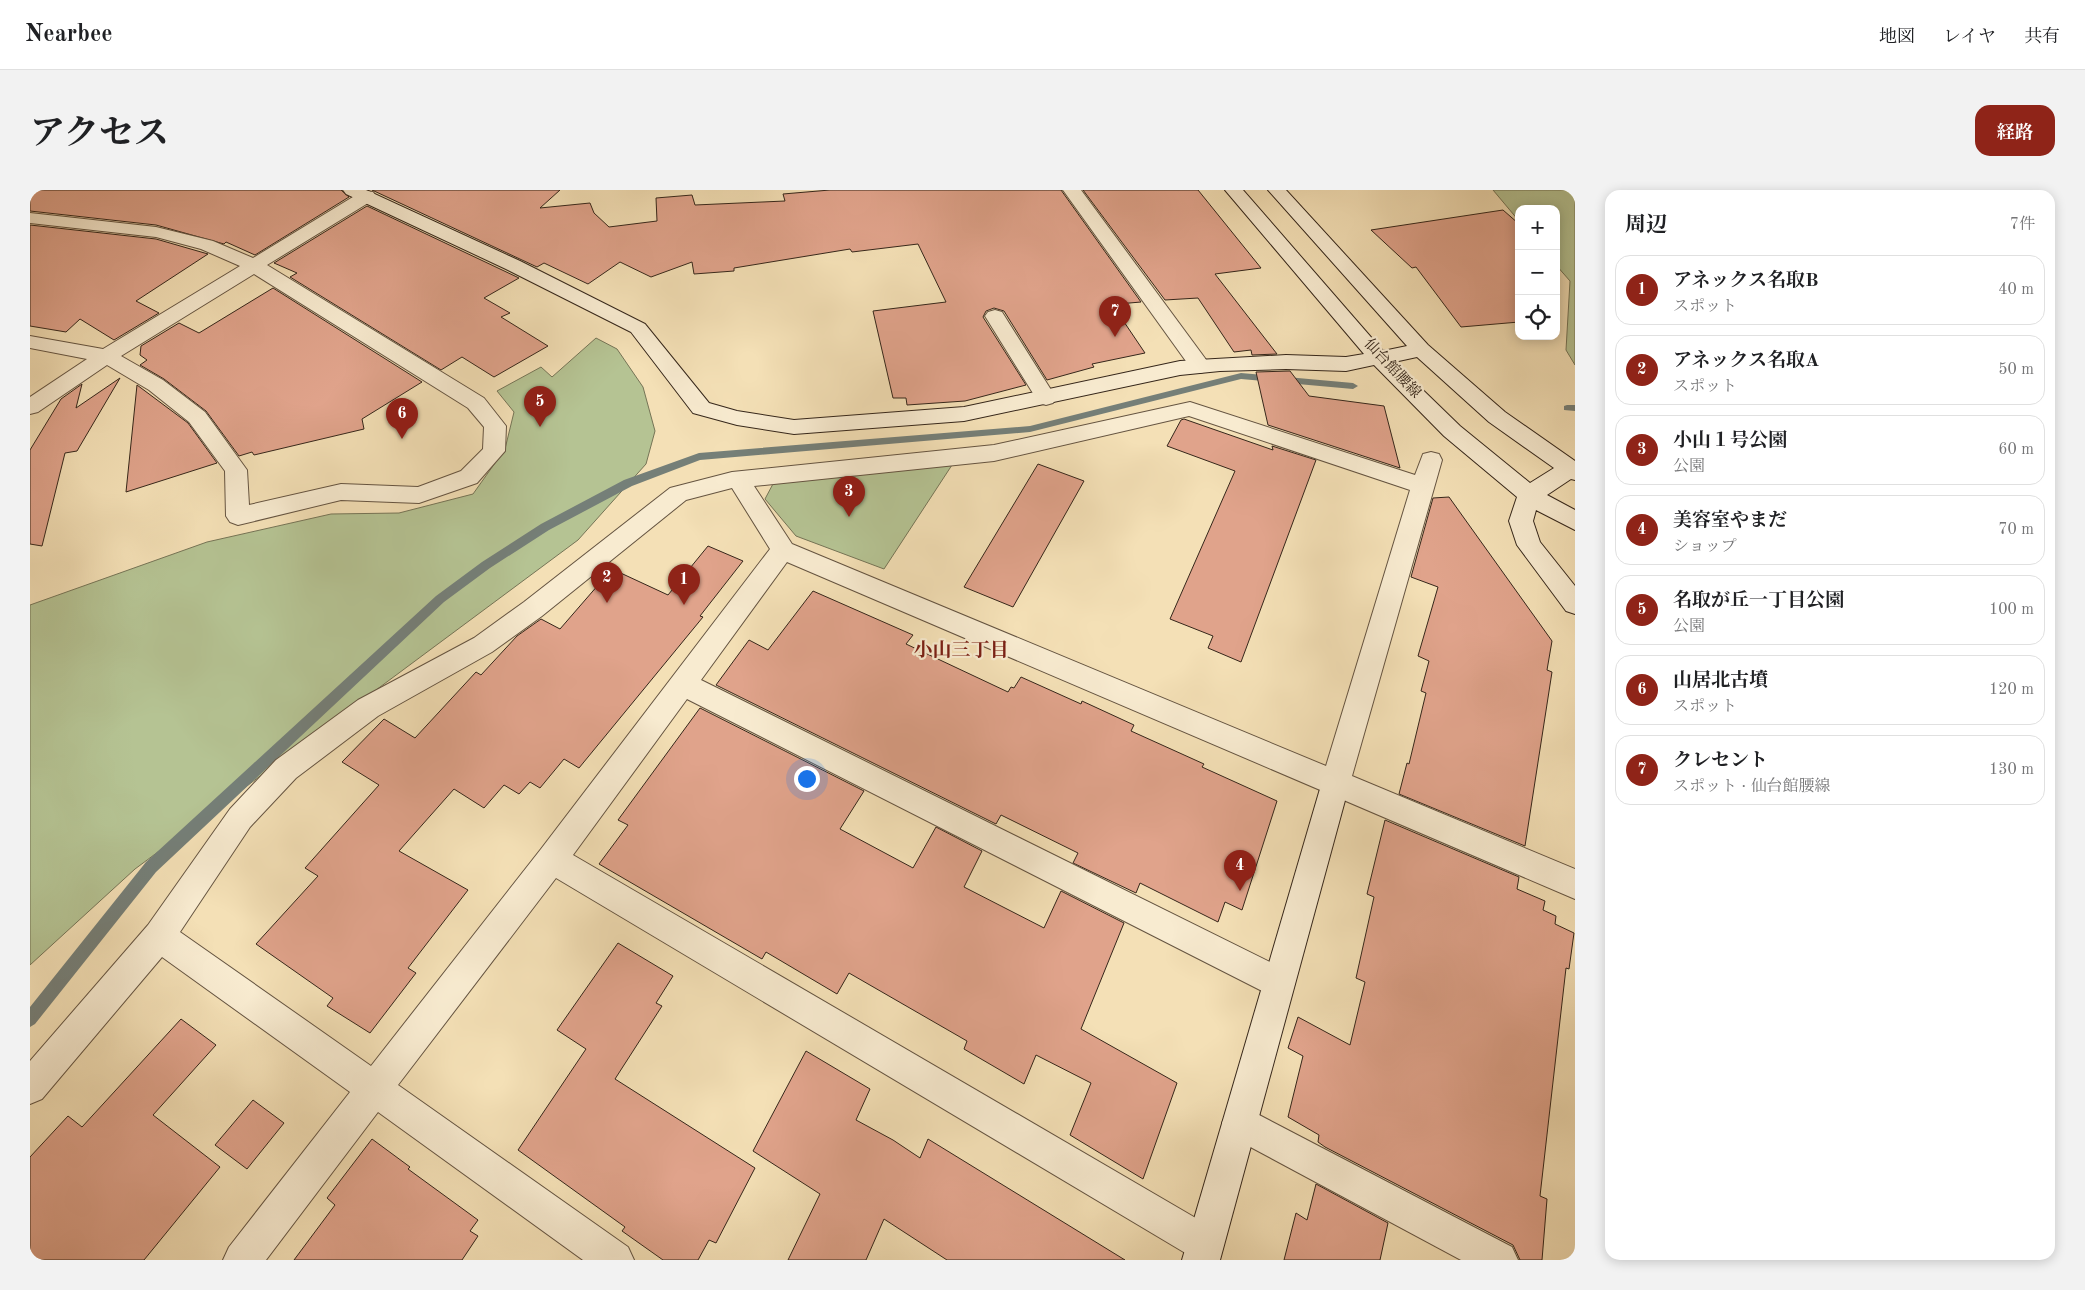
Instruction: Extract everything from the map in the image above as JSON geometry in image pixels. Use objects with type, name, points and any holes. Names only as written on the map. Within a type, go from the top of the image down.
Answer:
[{"type":"street","points":[[1072,190],[1200,366]]},
{"type":"street","name":"仙台館腰線","points":[[1234,190],[1379,359],[1452,430],[1529,496],[1575,521]]},
{"type":"street","name":"仙台館腰線","points":[[1276,190],[1421,350],[1497,417],[1572,471]]},
{"type":"street","points":[[30,407],[106,356],[253,265],[359,193],[513,265],[638,328],[701,408],[737,418],[794,427],[964,414],[1180,368],[1286,362],[1346,364],[1421,350]]},
{"type":"street","points":[[30,218],[98,224],[156,232],[207,245],[253,265],[476,403],[495,426],[494,451],[469,477],[418,495],[341,492],[238,516],[236,470],[197,417],[156,385],[106,356],[30,342]]},
{"type":"street","points":[[995,316],[1046,398]]},
{"type":"street","points":[[30,1087],[159,936],[240,818],[286,769],[368,708],[483,645],[533,610],[678,494],[738,480],[994,453],[1190,409],[1423,486]]},
{"type":"street","points":[[552,859],[1203,1252],[1336,782],[1431,460]]},
{"type":"street","points":[[1572,471],[1529,496],[1521,521],[1528,545],[1575,604]]},
{"type":"street","points":[[738,480],[783,550],[1575,884]]},
{"type":"street","points":[[242,1260],[552,859],[783,550]]},
{"type":"street","points":[[683,684],[1279,983]]},
{"type":"street","points":[[159,936],[615,1260]]},
{"type":"street","points":[[1240,1123],[1498,1260]]},
{"type":"green space","points":[[1493,190],[1575,190],[1575,365],[1566,350],[1570,281],[1560,270],[1560,205],[1515,205],[1515,216]]},
{"type":"green space","points":[[596,338],[617,349],[643,387],[655,431],[646,464],[578,540],[135,869],[30,965],[30,605],[207,542],[331,514],[399,513],[473,494],[505,449],[514,412],[497,391],[541,367],[552,377]]},
{"type":"green space","points":[[952,465],[884,569],[796,536],[765,499],[774,482]]},
{"type":"building","points":[[30,190],[341,190],[349,197],[255,255],[226,242],[224,244],[156,225],[30,211]]},
{"type":"building","points":[[372,190],[560,190],[540,208],[590,203],[594,213],[609,227],[657,221],[656,198],[692,195],[695,205],[785,201],[783,194],[830,190],[1061,190],[1141,302],[1118,304],[1121,309],[1116,310],[1145,353],[1092,364],[1094,367],[1047,380],[1004,311],[994,308],[986,311],[983,317],[1026,385],[965,401],[907,405],[906,398],[893,398],[873,311],[946,302],[918,244],[852,252],[850,249],[734,268],[734,271],[694,274],[692,262],[651,277],[620,262],[588,284],[544,263],[537,267]]},
{"type":"building","points":[[1083,190],[1198,190],[1261,268],[1215,274],[1277,354],[1252,355],[1251,350],[1234,352],[1198,298],[1165,300]]},
{"type":"building","points":[[367,206],[519,278],[484,298],[510,313],[501,317],[548,346],[494,377],[462,357],[441,370],[290,277],[297,273],[274,263]]},
{"type":"building","points":[[1503,210],[1515,220],[1515,322],[1461,327],[1416,267],[1412,268],[1371,230]]},
{"type":"building","points":[[30,225],[156,239],[208,254],[136,301],[159,313],[114,340],[80,319],[66,332],[30,326]]},
{"type":"building","points":[[273,288],[422,382],[362,419],[364,429],[254,455],[252,452],[239,456],[206,411],[164,379],[140,365],[147,360],[140,355],[141,346],[179,323],[199,333]]},
{"type":"building","points":[[1290,371],[1309,396],[1384,406],[1400,468],[1268,425],[1256,372]]},
{"type":"building","points":[[120,378],[77,451],[65,453],[42,546],[30,544],[30,450],[61,399],[82,384],[76,408]]},
{"type":"building","points":[[137,385],[188,423],[217,463],[126,492]]},
{"type":"building","points":[[1184,419],[1273,450],[1272,446],[1316,460],[1241,662],[1208,648],[1213,636],[1170,619],[1235,471],[1167,446],[1181,420]]},
{"type":"building","points":[[1038,464],[1084,481],[1013,607],[964,587]]},
{"type":"building","points":[[1449,497],[1552,641],[1547,670],[1552,672],[1525,846],[1399,794],[1407,763],[1409,764],[1426,693],[1421,691],[1429,661],[1418,656],[1438,587],[1411,577],[1433,498]]},
{"type":"building","points":[[708,546],[743,561],[700,616],[703,617],[579,768],[564,759],[540,788],[530,782],[519,794],[504,785],[484,808],[454,789],[399,851],[468,890],[408,968],[416,973],[370,1033],[327,1006],[333,998],[256,944],[318,876],[305,868],[379,785],[342,762],[384,719],[415,738],[476,672],[481,675],[517,636],[541,619],[560,629],[612,569],[668,595]]},
{"type":"building","points":[[813,591],[913,635],[906,644],[1008,692],[1011,687],[1014,688],[1021,677],[1081,704],[1082,701],[1134,725],[1131,731],[1204,764],[1202,767],[1277,801],[1242,910],[1225,902],[1218,922],[1140,883],[1136,893],[1073,863],[1078,853],[1001,815],[996,824],[716,685],[749,640],[768,650]]},
{"type":"building","points":[[700,708],[864,791],[840,829],[913,868],[936,827],[982,851],[964,887],[1044,928],[1061,891],[1124,923],[1081,1029],[1177,1083],[1143,1179],[1070,1135],[1091,1083],[1036,1055],[1024,1084],[964,1049],[967,1041],[849,973],[837,994],[766,952],[762,959],[599,864],[628,825],[618,820]]},
{"type":"building","points":[[1385,820],[1519,877],[1517,889],[1545,901],[1543,910],[1556,916],[1555,924],[1574,933],[1569,969],[1566,968],[1540,1196],[1547,1199],[1542,1260],[1520,1260],[1513,1245],[1325,1147],[1318,1142],[1319,1135],[1288,1117],[1303,1056],[1288,1048],[1298,1017],[1350,1045],[1365,982],[1356,978],[1374,897],[1367,894]]},
{"type":"building","points":[[618,943],[673,976],[656,1003],[662,1006],[615,1079],[755,1168],[716,1243],[709,1240],[698,1260],[663,1260],[622,1231],[625,1227],[518,1150],[586,1049],[557,1030]]},
{"type":"building","points":[[181,1019],[216,1045],[153,1115],[220,1167],[144,1260],[30,1260],[30,1157],[68,1116],[82,1127]]},
{"type":"building","points":[[806,1051],[870,1089],[856,1120],[893,1140],[920,1158],[928,1139],[1125,1260],[947,1260],[884,1219],[866,1260],[788,1260],[820,1194],[753,1151]]},
{"type":"building","points":[[253,1100],[284,1123],[247,1169],[215,1145]]},
{"type":"building","points":[[372,1139],[410,1167],[408,1169],[478,1220],[470,1231],[478,1236],[462,1260],[294,1260],[335,1205],[327,1198]]},
{"type":"building","points":[[1316,1184],[1388,1223],[1380,1260],[1284,1260],[1296,1213],[1307,1220]]},
{"type":"waterway","points":[[30,1019],[151,867],[440,599],[486,565],[545,527],[628,483],[699,457],[1030,429],[1163,394],[1241,376],[1353,386]]},
{"type":"waterway","points":[[1567,408],[1575,408]]},
{"type":"place","name":"クレセント","points":[[1115,337]]},
{"type":"place","name":"名取が丘一丁目公園","points":[[540,427]]},
{"type":"place","name":"山居北古墳","points":[[402,439]]},
{"type":"place","name":"小山１号公園","points":[[849,517]]},
{"type":"place","name":"アネックス名取A","points":[[607,603]]},
{"type":"place","name":"アネックス名取B","points":[[684,605]]},
{"type":"place","name":"美容室やまだ","points":[[1240,891]]},
{"type":"district","name":"小山三丁目","points":[[961,651]]}]
